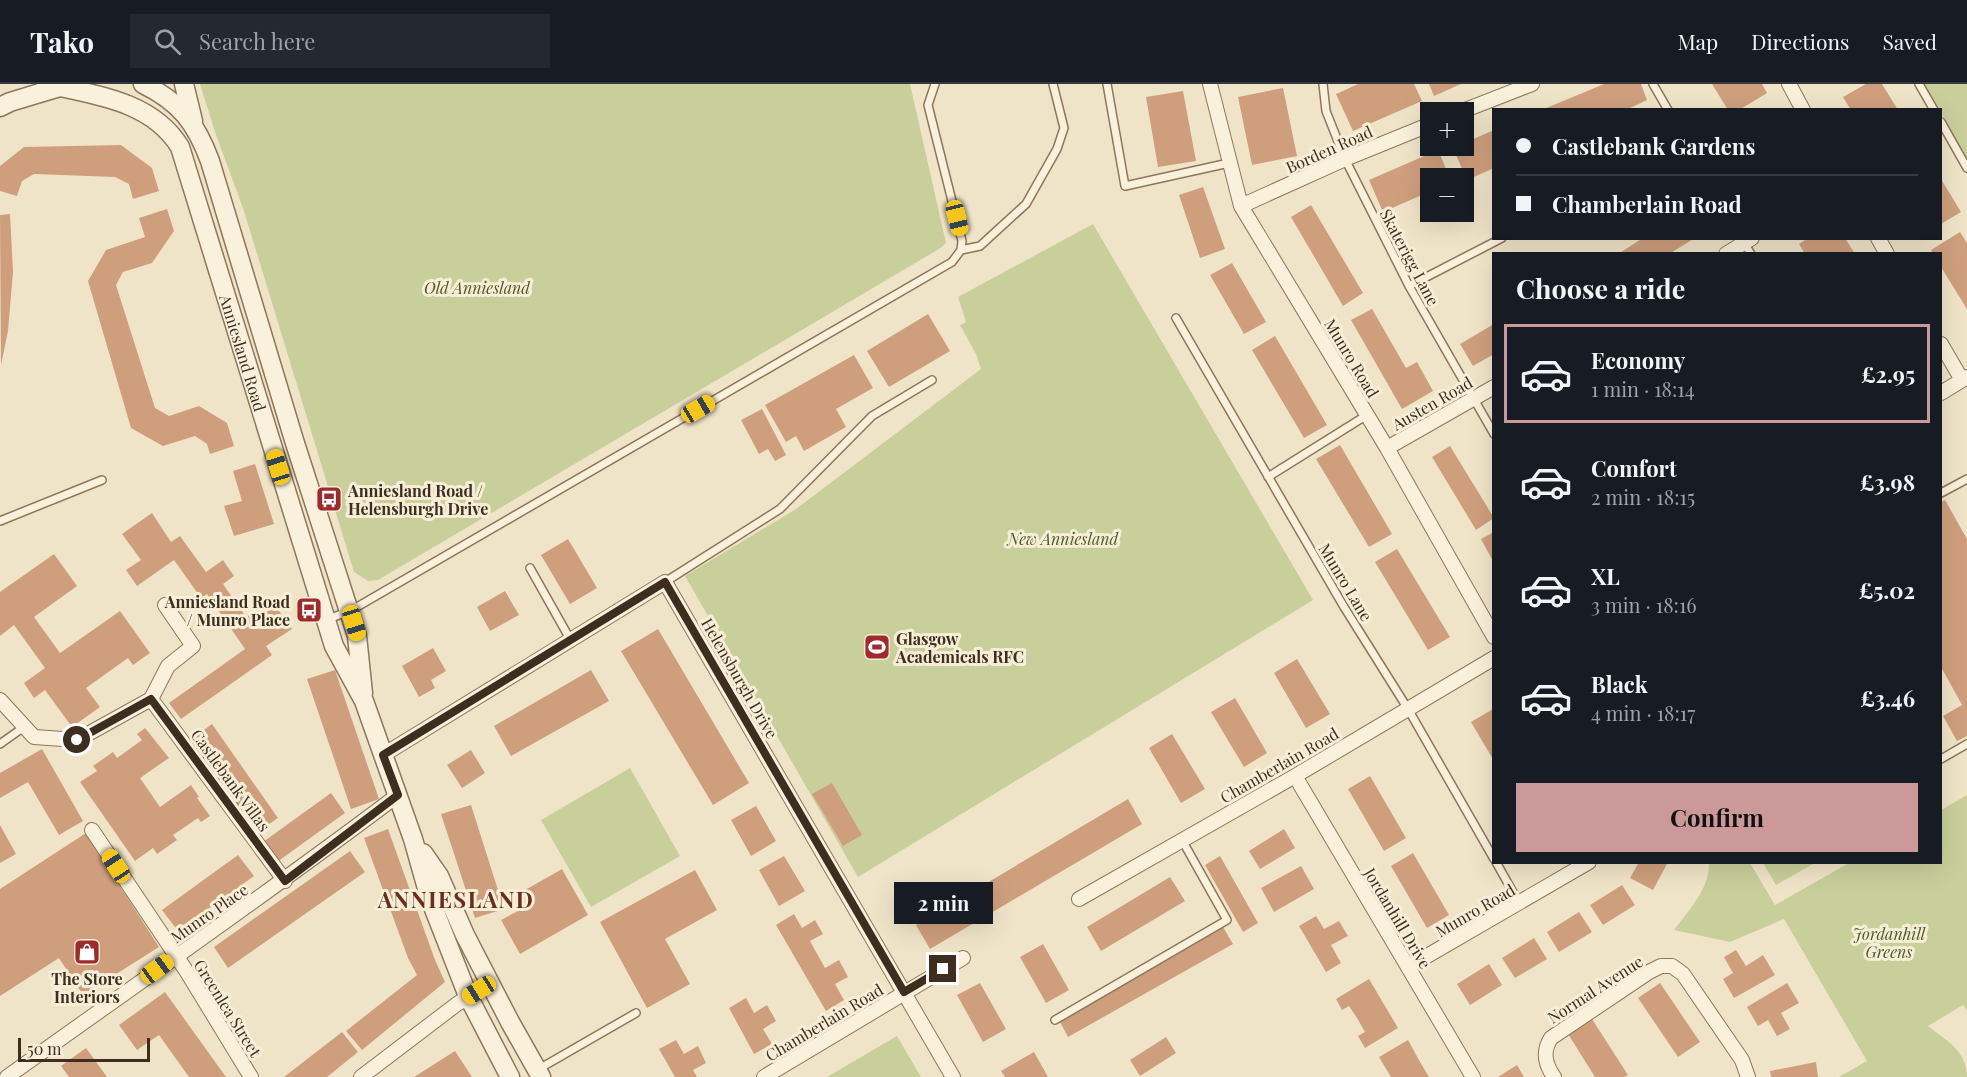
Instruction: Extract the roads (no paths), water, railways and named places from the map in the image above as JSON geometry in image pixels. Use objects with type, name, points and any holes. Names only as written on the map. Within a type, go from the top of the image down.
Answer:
[{"type":"street","points":[[119,101],[131,84]]},
{"type":"street","name":"Anniesland Road","points":[[143,84],[171,99],[194,125]]},
{"type":"street","name":"Anniesland Road","points":[[184,84],[194,125],[210,161],[291,429],[350,611],[357,636],[364,701]]},
{"type":"street","name":"Munro Road","points":[[1210,84],[1241,206],[1387,448],[1492,633]]},
{"type":"street","points":[[1474,107],[1532,84]]},
{"type":"street","points":[[1789,84],[1802,108]]},
{"type":"street","points":[[0,108],[53,86]]},
{"type":"street","name":"Anniesland Road","points":[[53,86],[119,101],[148,114],[165,126],[180,147],[334,646],[364,701],[413,839],[430,899],[468,996],[510,1077]]},
{"type":"street","name":"Borden Road","points":[[1241,206],[1420,128]]},
{"type":"street","points":[[1730,252],[1747,243]]},
{"type":"street","points":[[1942,346],[1965,382],[1942,393]]},
{"type":"street","name":"Austen Road","points":[[1387,448],[1492,388]]},
{"type":"street","points":[[383,755],[665,582]]},
{"type":"street","name":"Helensburgh Drive","points":[[665,582],[953,1077]]},
{"type":"street","points":[[0,700],[34,737],[77,740],[151,699],[168,666],[193,646],[165,605]]},
{"type":"street","name":"Chamberlain Road","points":[[1079,899],[1295,776],[1492,659]]},
{"type":"street","name":"Castlebank Villas","points":[[151,699],[285,881]]},
{"type":"street","name":"Jordanhill Drive","points":[[1295,776],[1473,1077]]},
{"type":"street","name":"Munro Place","points":[[7,1077],[285,881],[398,795]]},
{"type":"street","name":"Greenlea Street","points":[[93,830],[176,956],[251,1077]]},
{"type":"street","name":"Anniesland Road","points":[[413,839],[439,876],[465,935],[539,1074]]},
{"type":"street","name":"Munro Road","points":[[1408,967],[1586,864]]},
{"type":"street","name":"Chamberlain Road","points":[[764,1077],[963,958]]},
{"type":"street","name":"Normal Avenue","points":[[1554,1077],[1546,1065],[1545,1053],[1546,1045],[1551,1038],[1649,972],[1661,966],[1672,966],[1683,974],[1742,1060],[1749,1077]]},
{"type":"street","points":[[361,1077],[468,996],[490,983]]},
{"type":"lane","points":[[326,620],[350,611],[952,262],[961,250],[962,241],[928,105],[934,85],[943,84]]},
{"type":"lane","points":[[961,250],[980,246],[1026,204],[1057,149],[1064,128],[1053,84]]},
{"type":"lane","points":[[1107,84],[1125,186],[1229,163]]},
{"type":"lane","name":"Skaterigg Lane","points":[[1323,84],[1326,111],[1345,159],[1409,286],[1492,431]]},
{"type":"lane","points":[[1653,84],[1667,108]]},
{"type":"lane","points":[[1919,84],[1933,108]]},
{"type":"lane","points":[[1942,124],[1967,168]]},
{"type":"lane","points":[[1409,286],[1498,240]]},
{"type":"lane","name":"Munro Lane","points":[[1176,318],[1344,607],[1408,709],[1492,856]]},
{"type":"lane","points":[[665,582],[780,509],[872,416],[932,380]]},
{"type":"lane","points":[[1268,477],[1367,415]]},
{"type":"lane","points":[[1942,493],[1967,479]]},
{"type":"lane","points":[[0,521],[102,480]]},
{"type":"lane","points":[[530,568],[570,639]]},
{"type":"lane","points":[[0,744],[24,727]]},
{"type":"lane","points":[[1942,758],[1967,744]]},
{"type":"lane","points":[[1055,1020],[1227,920],[1182,840]]},
{"type":"lane","name":"Munro Lane","points":[[1497,864],[1520,903]]},
{"type":"lane","points":[[539,1074],[636,1013]]},
{"type":"place","name":"Anniesland Road / Helensburgh Drive","points":[[329,499]]},
{"type":"place","name":"Anniesland Road / Munro Place","points":[[309,610]]},
{"type":"place","name":"Glasgow Academicals RFC","points":[[877,647]]},
{"type":"place","name":"The Store Interiors","points":[[87,952]]},
{"type":"district","name":"ANNIESLAND","points":[[456,899]]},
{"type":"park label","name":"Old Anniesland","points":[[477,287]]},
{"type":"park label","name":"New Anniesland","points":[[1063,538]]},
{"type":"park label","name":"Jordanhill Greens","points":[[1889,942]]}]
